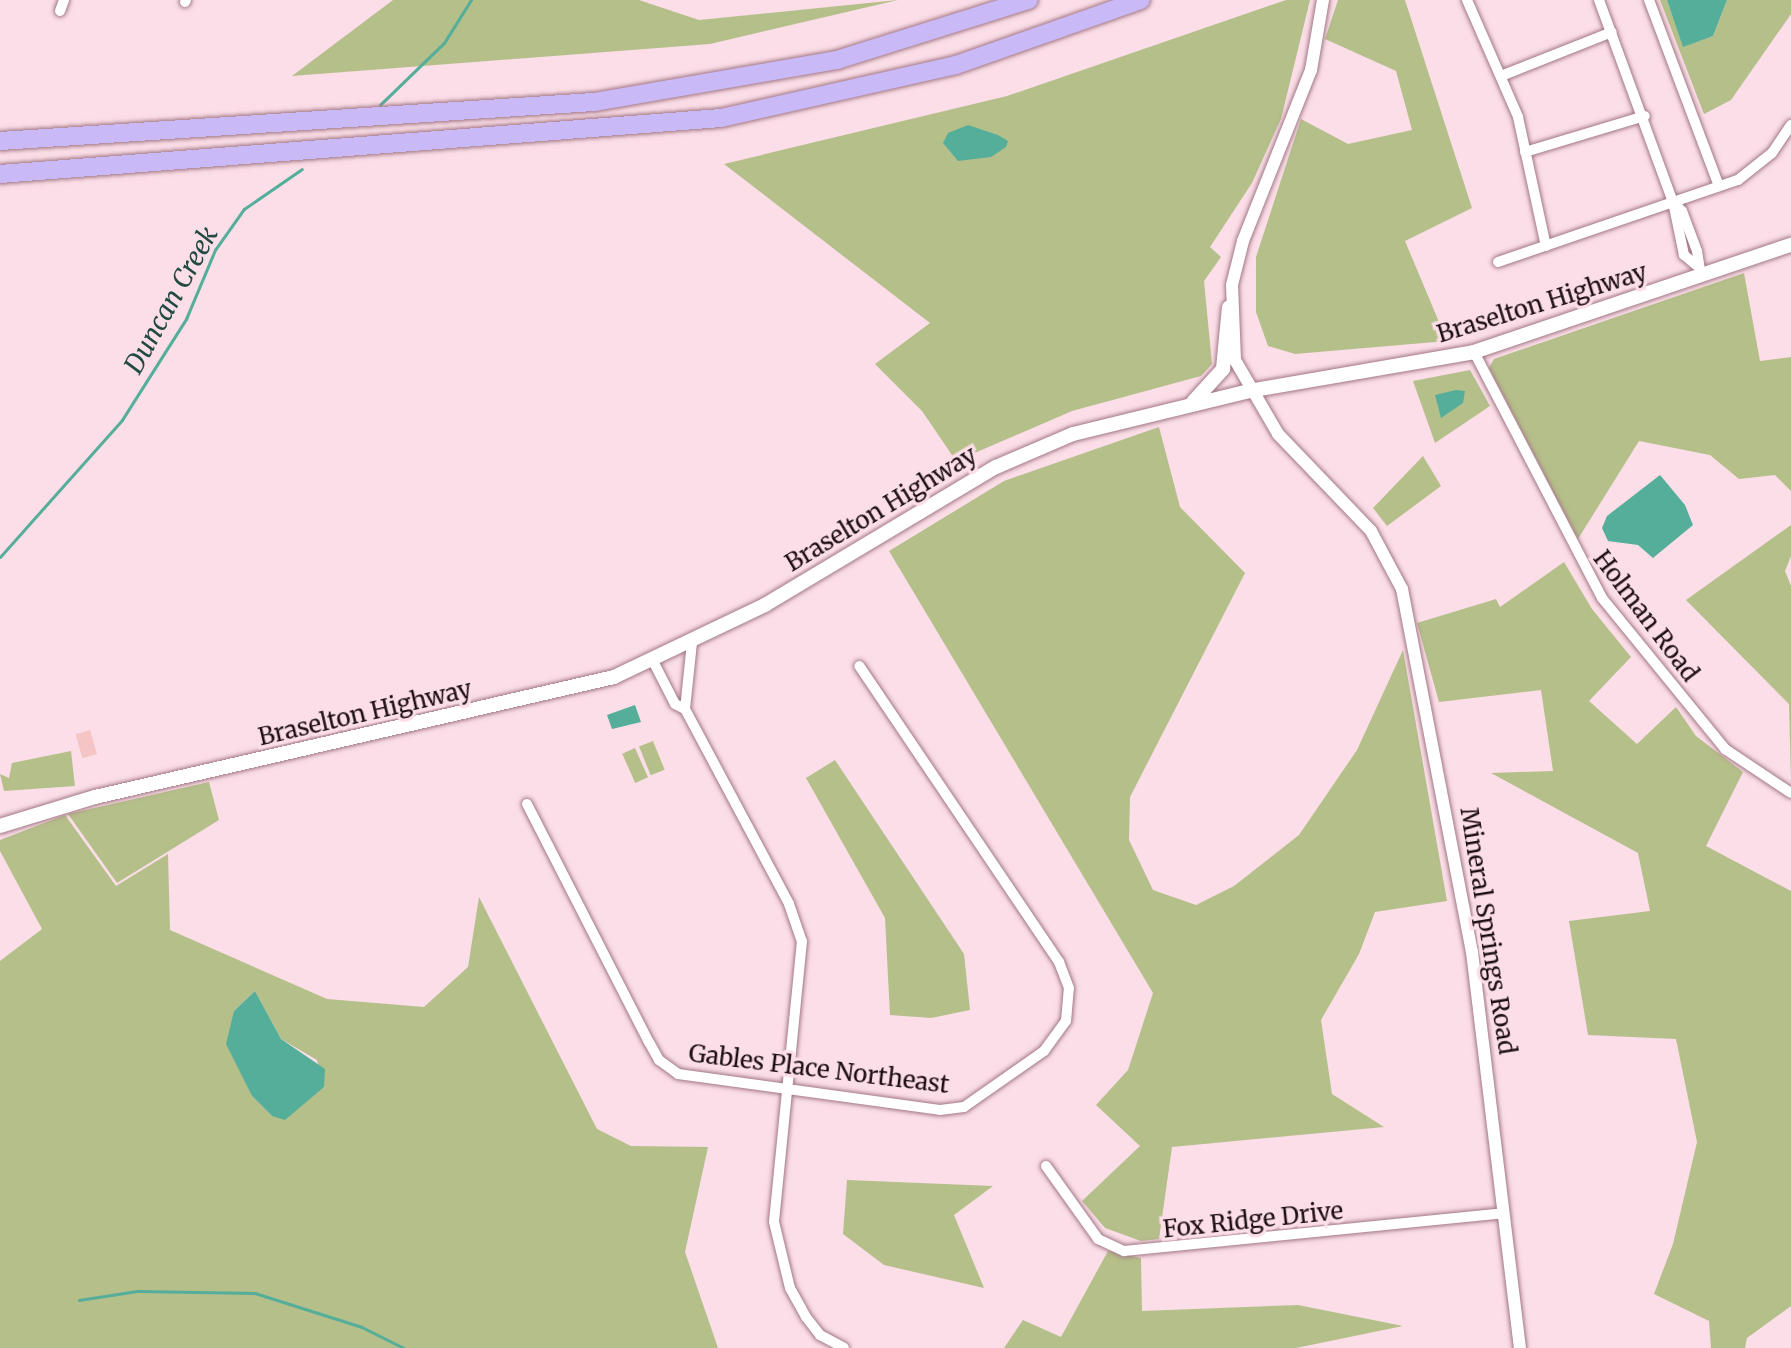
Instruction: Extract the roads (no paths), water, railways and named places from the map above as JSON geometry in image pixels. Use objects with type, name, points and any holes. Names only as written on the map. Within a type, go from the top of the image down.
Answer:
[{"type":"highway","points":[[0,141],[594,102],[837,60],[1029,0]]},
{"type":"highway","points":[[0,174],[722,118],[956,65],[1141,0]]},
{"type":"main road","name":"Braselton Highway","points":[[0,826],[94,797],[541,696],[653,661],[692,642],[996,467],[1073,434],[1193,402],[1474,352],[1698,271],[1791,245]]},
{"type":"main road","points":[[1193,402],[1223,369],[1229,307]]},
{"type":"street","points":[[60,11],[64,0]]},
{"type":"street","name":"Mineral Springs Road","points":[[1323,0],[1311,70],[1243,241],[1229,307],[1235,360],[1249,391],[1278,434],[1371,531],[1402,589],[1449,814],[1492,1090],[1503,1213],[1520,1348]]},
{"type":"street","points":[[1468,0],[1501,76],[1525,152],[1546,246]]},
{"type":"street","points":[[1600,0],[1645,116],[1673,202],[1682,211],[1697,251],[1698,271]]},
{"type":"street","points":[[1649,0],[1719,186]]},
{"type":"street","points":[[1501,76],[1612,32]]},
{"type":"street","points":[[1525,152],[1645,116]]},
{"type":"street","points":[[1498,262],[1751,173],[1791,125]]},
{"type":"street","name":"Holman Road","points":[[1474,352],[1602,598],[1725,749],[1791,793]]},
{"type":"street","points":[[692,642],[685,709],[789,904],[802,941],[774,1194],[780,1255],[806,1317],[820,1335],[844,1348]]},
{"type":"street","points":[[653,661],[675,704],[685,709]]},
{"type":"street","name":"Gables Place Northeast","points":[[527,804],[659,1060],[678,1074],[940,1110],[964,1107],[1044,1051],[1066,1021],[1069,988],[1059,962],[859,666]]},
{"type":"street","name":"Fox Ridge Drive","points":[[1046,1166],[1098,1239],[1124,1251],[1503,1213]]},
{"type":"waterway","name":"Duncan Creek","points":[[380,105],[444,43],[471,0]]},
{"type":"waterway","name":"Duncan Creek","points":[[0,557],[122,420],[186,319],[215,250],[244,209],[302,169]]},
{"type":"waterway","points":[[79,1300],[138,1291],[255,1293],[362,1327],[404,1348]]}]
